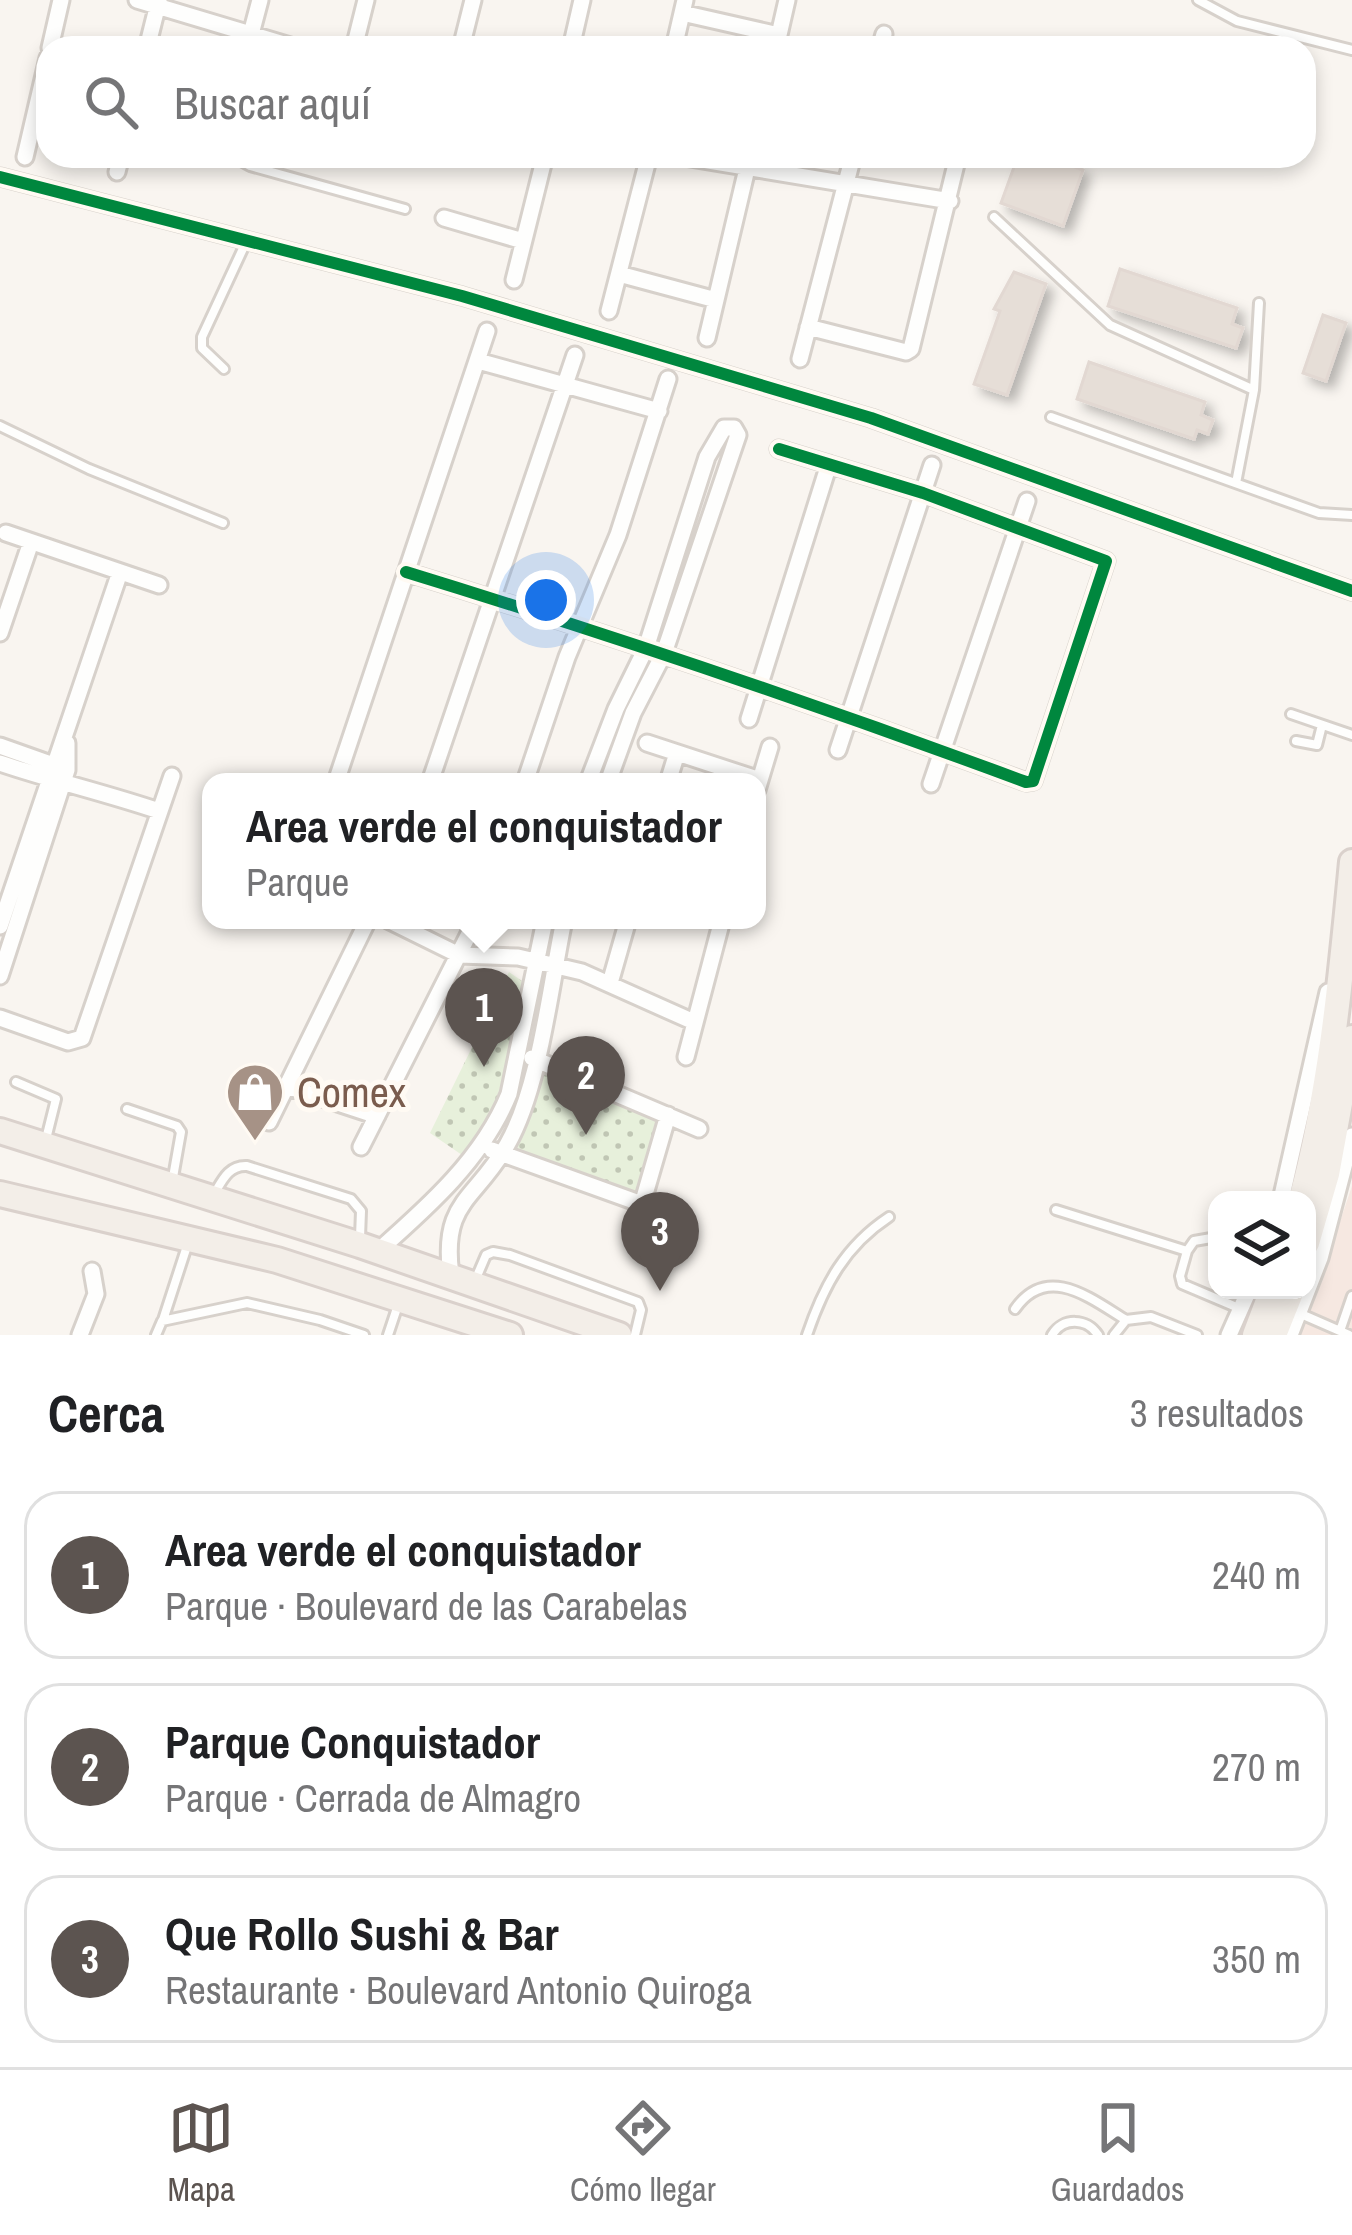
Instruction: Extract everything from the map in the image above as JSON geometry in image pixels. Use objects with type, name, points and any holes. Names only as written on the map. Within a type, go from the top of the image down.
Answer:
[{"type":"main road","points":[[1302,1191],[1342,985],[1352,862]]},
{"type":"main road","points":[[1316,1216],[1346,1126],[1352,1038]]},
{"type":"main road","points":[[0,1131],[369,1248],[546,1310],[581,1329],[619,1334]]},
{"type":"main road","points":[[0,1194],[277,1260],[500,1331],[535,1335]]},
{"type":"main road","points":[[1255,1335],[1269,1299]]},
{"type":"main road","points":[[1274,1335],[1296,1301]]},
{"type":"street","points":[[53,36],[61,0]]},
{"type":"street","points":[[137,0],[158,3],[237,36]]},
{"type":"street","points":[[250,36],[260,0]]},
{"type":"street","points":[[357,36],[366,0]]},
{"type":"street","points":[[464,36],[473,0]]},
{"type":"street","points":[[574,36],[582,0]]},
{"type":"street","points":[[778,36],[787,0]]},
{"type":"street","points":[[150,36],[158,3]]},
{"type":"street","points":[[677,36],[683,6],[761,36]]},
{"type":"street","points":[[25,158],[36,132]]},
{"type":"street","points":[[514,280],[542,168]]},
{"type":"street","points":[[609,310],[646,168]]},
{"type":"street","points":[[707,338],[747,168]]},
{"type":"street","points":[[777,168],[950,201]]},
{"type":"street","points":[[800,358],[851,168]]},
{"type":"street","points":[[808,328],[906,352],[911,349],[956,168]]},
{"type":"street","points":[[0,177],[462,296],[871,418],[1352,591]]},
{"type":"street","points":[[443,218],[524,241]]},
{"type":"street","points":[[619,274],[716,300]]},
{"type":"street","points":[[340,773],[487,332]]},
{"type":"street","points":[[433,773],[575,355]]},
{"type":"street","points":[[478,361],[659,412]]},
{"type":"street","points":[[528,773],[668,380]]},
{"type":"street","points":[[591,773],[646,648],[707,457],[724,428],[734,428],[738,435],[664,653],[633,713],[611,773]]},
{"type":"street","points":[[406,572],[583,625],[849,715],[1026,782],[1038,776],[1106,561],[923,493],[779,449]]},
{"type":"street","points":[[749,719],[829,464]]},
{"type":"street","points":[[838,750],[932,465]]},
{"type":"street","points":[[931,784],[1027,501]]},
{"type":"street","points":[[6,533],[159,585]]},
{"type":"street","points":[[0,633],[31,542]]},
{"type":"street","points":[[0,976],[67,737],[120,572]]},
{"type":"street","points":[[646,743],[727,773]]},
{"type":"street","points":[[0,746],[58,775],[159,811]]},
{"type":"street","points":[[762,773],[770,747]]},
{"type":"street","points":[[670,773],[676,753]]},
{"type":"street","points":[[0,763],[58,775]]},
{"type":"street","points":[[0,926],[58,775]]},
{"type":"street","points":[[0,1018],[68,1042],[82,1038],[172,776]]},
{"type":"street","points":[[1283,1191],[1344,926]]},
{"type":"street","points":[[269,1122],[364,929]]},
{"type":"street","points":[[406,929],[459,955],[546,962],[610,983],[694,1022]]},
{"type":"street","points":[[362,1147],[472,929]]},
{"type":"street","points":[[462,1280],[449,1226],[501,1154],[527,1097],[537,1059],[545,929]]},
{"type":"street","points":[[369,1248],[415,1219],[483,1145],[509,1094],[517,1054],[560,929]]},
{"type":"street","points":[[610,983],[625,929]]},
{"type":"street","points":[[686,1057],[720,929]]},
{"type":"street","points":[[517,1054],[699,1129]]},
{"type":"street","points":[[286,1086],[377,1116]]},
{"type":"street","points":[[634,1232],[668,1115]]},
{"type":"street","points":[[1290,1335],[1296,1301],[1319,1258],[1346,1126]]},
{"type":"street","points":[[483,1145],[642,1204]]},
{"type":"street","points":[[80,1335],[95,1294],[92,1270]]},
{"type":"street","points":[[1229,1335],[1245,1299]]},
{"type":"lane","points":[[1198,0],[1237,21],[1296,36]]},
{"type":"lane","points":[[1316,41],[1352,50]]},
{"type":"lane","points":[[257,168],[405,208]]},
{"type":"lane","points":[[994,217],[1110,326],[1254,390]]},
{"type":"lane","points":[[224,369],[202,347],[202,337],[248,238]]},
{"type":"lane","points":[[1236,483],[1254,390],[1258,303]]},
{"type":"lane","points":[[1051,417],[1319,512],[1352,515]]},
{"type":"lane","points":[[0,426],[89,470],[223,523]]},
{"type":"lane","points":[[1291,714],[1352,735]]},
{"type":"lane","points":[[1296,741],[1317,746],[1322,725]]},
{"type":"lane","points":[[16,1082],[56,1099],[44,1145]]},
{"type":"lane","points":[[127,1109],[177,1126],[181,1132],[171,1184]]},
{"type":"lane","points":[[212,1197],[237,1166],[351,1199],[362,1211],[369,1248]]},
{"type":"lane","points":[[1056,1210],[1187,1251]]},
{"type":"lane","points":[[808,1335],[842,1257],[864,1233],[889,1217]]},
{"type":"lane","points":[[155,1335],[190,1238]]},
{"type":"lane","points":[[1208,1239],[1194,1241],[1187,1251],[1182,1284],[1241,1309]]},
{"type":"lane","points":[[462,1280],[486,1255],[510,1255],[638,1301],[640,1310],[619,1334]]},
{"type":"lane","points":[[1016,1309],[1026,1294],[1044,1286],[1063,1286],[1126,1320],[1151,1317],[1197,1335]]},
{"type":"lane","points":[[1296,1301],[1344,1333],[1352,1296]]},
{"type":"lane","points":[[388,1335],[400,1298]]},
{"type":"lane","points":[[162,1321],[247,1303],[320,1319],[364,1335]]},
{"type":"lane","points":[[1114,1335],[1126,1320]]},
{"type":"lane","points":[[1052,1335],[1070,1321],[1083,1322],[1098,1335]]},
{"type":"shaded area","points":[[1352,1186],[1352,1335],[1297,1335]]},
{"type":"green space","points":[[509,972],[522,981],[510,1050],[488,1117],[462,1155],[430,1133]]},
{"type":"green space","points":[[543,1070],[657,1120],[637,1194],[513,1150]]},
{"type":"building","points":[[1014,168],[1083,170],[1063,226],[1001,203]]},
{"type":"building","points":[[1120,269],[1237,308],[1232,324],[1243,328],[1236,348],[1108,306]]},
{"type":"building","points":[[1014,272],[1046,284],[1007,395],[974,384],[1000,311],[994,309]]},
{"type":"building","points":[[1323,315],[1346,323],[1326,381],[1303,373]]},
{"type":"building","points":[[1089,362],[1205,402],[1201,415],[1213,420],[1208,434],[1197,430],[1194,439],[1077,399]]},
{"type":"cycle path","points":[[0,177],[462,296],[871,418],[1352,591]]},
{"type":"cycle path","points":[[406,572],[1033,781],[1106,561],[923,493],[779,449]]},
{"type":"place","name":"Area verde el conquistador","points":[[484,1067]]},
{"type":"place","name":"Parque Conquistador","points":[[586,1135]]},
{"type":"place","name":"Comex","points":[[255,1143]]},
{"type":"place","name":"Que Rollo Sushi & Bar","points":[[660,1291]]}]
